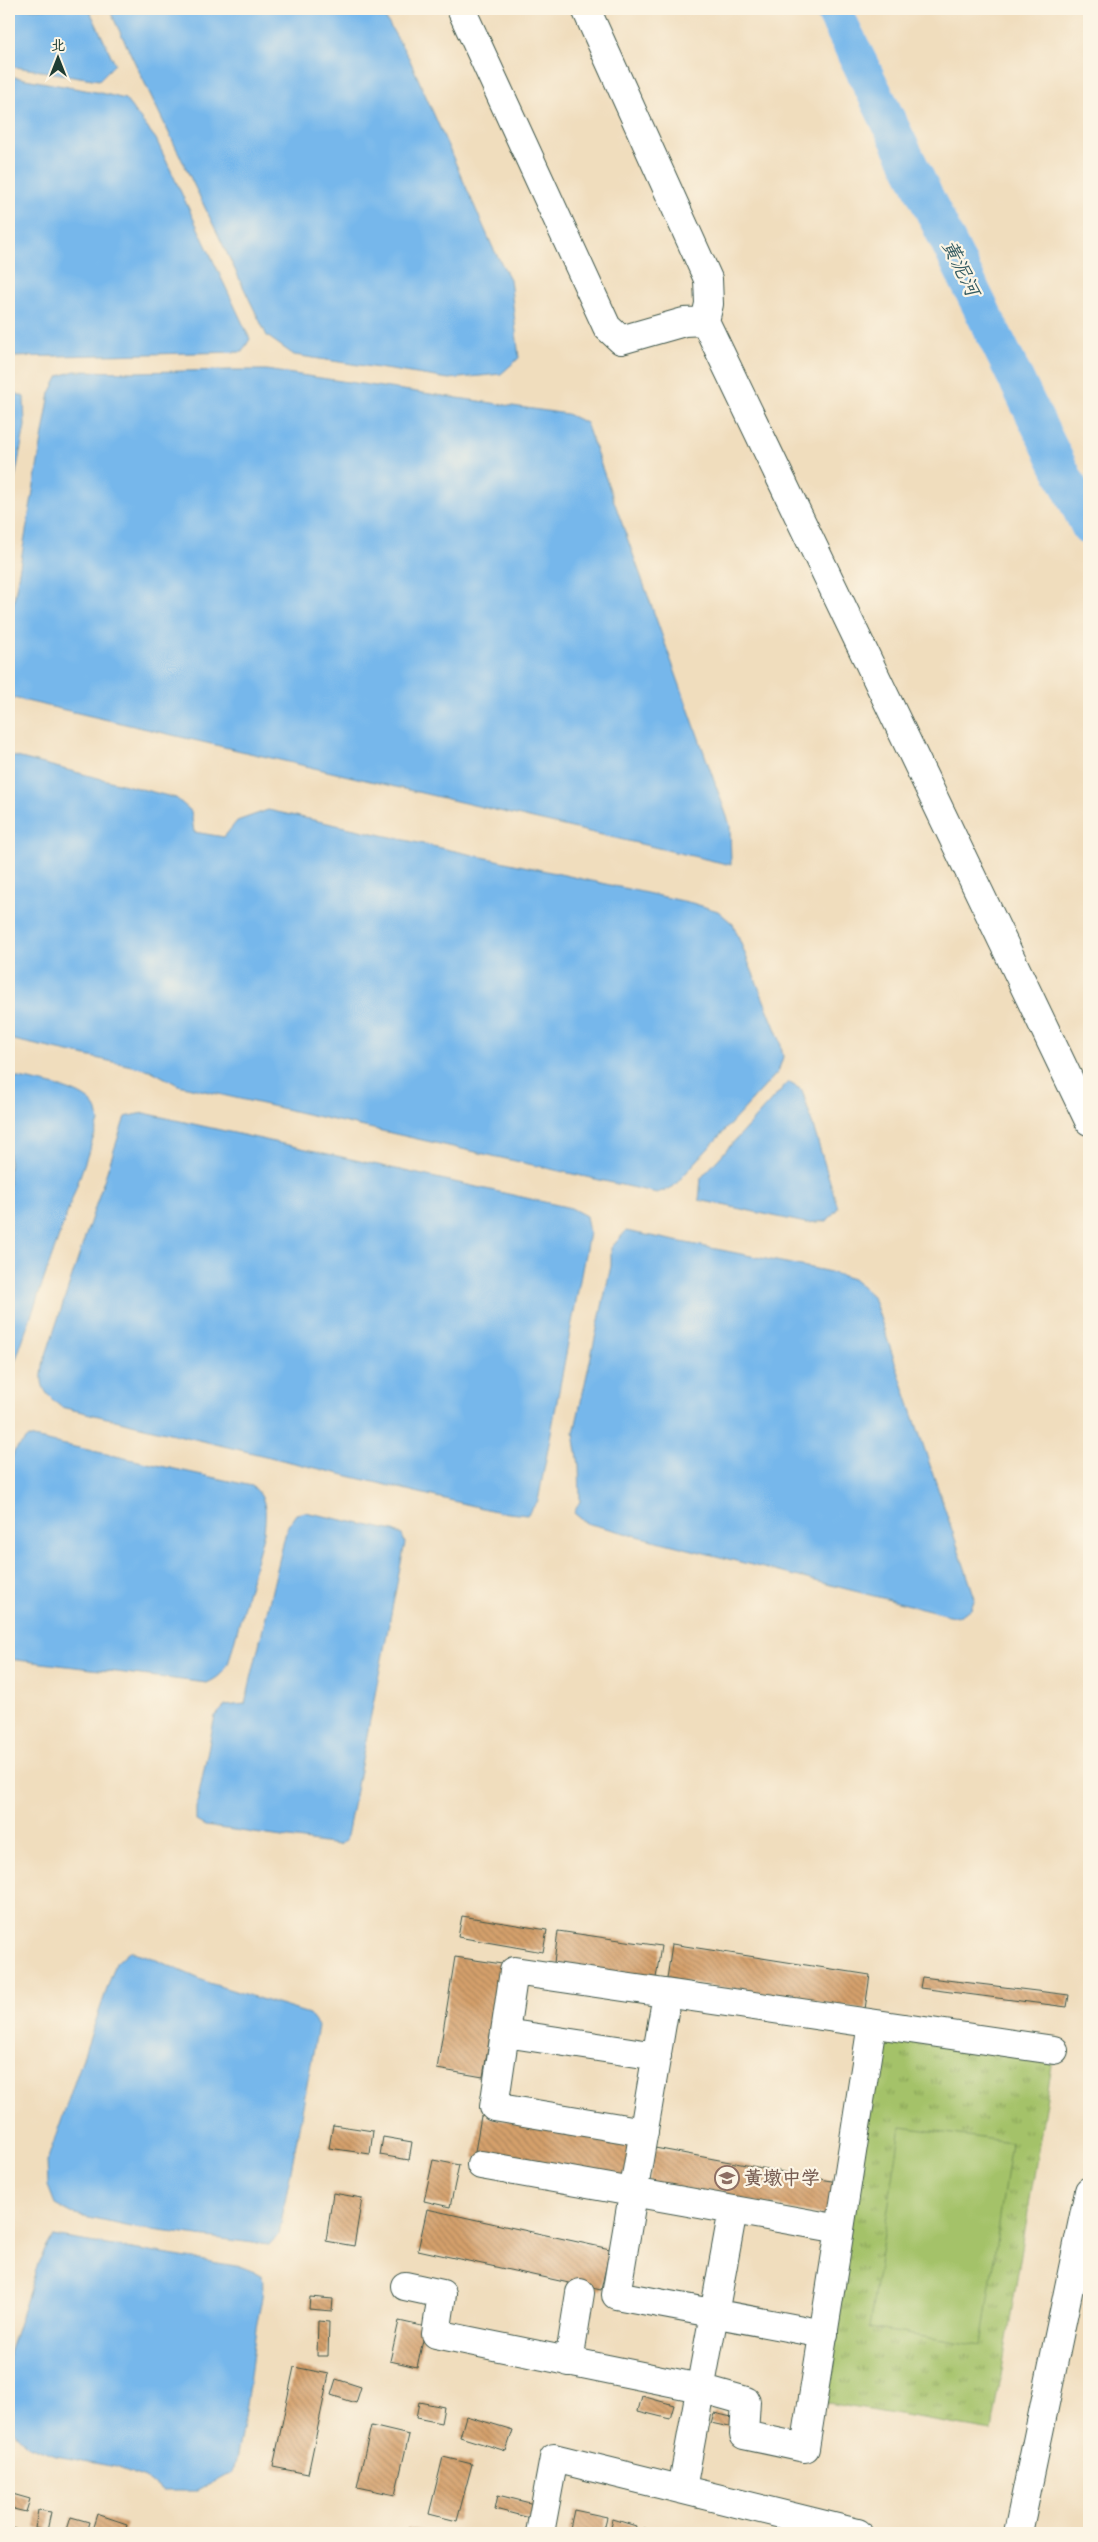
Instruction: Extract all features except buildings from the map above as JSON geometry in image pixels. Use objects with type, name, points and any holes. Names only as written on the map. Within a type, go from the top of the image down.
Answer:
[{"type":"street","points":[[461,9],[607,328],[621,340],[684,322],[705,321]]},
{"type":"street","points":[[586,9],[708,279],[709,304],[705,321],[1089,1121]]},
{"type":"street","points":[[644,2132],[494,2107],[514,1971],[1054,2050]]},
{"type":"street","points":[[667,1994],[616,2295],[824,2334]]},
{"type":"street","points":[[405,2286],[442,2294],[436,2334],[700,2388],[746,2401],[744,2435],[805,2448],[872,2024]]},
{"type":"street","points":[[505,2033],[657,2056]]},
{"type":"street","points":[[481,2165],[840,2229]]},
{"type":"street","points":[[1018,2533],[1089,2191]]},
{"type":"street","points":[[682,2489],[733,2210]]},
{"type":"street","points":[[569,2362],[580,2292]]},
{"type":"street","points":[[540,2533],[554,2458],[858,2533]]},
{"type":"green space","points":[[879,2035],[1053,2059],[992,2431],[822,2402]]},
{"type":"green space","points":[[901,2127],[1011,2142],[981,2346],[869,2328]]},
{"type":"water","points":[[9,9],[89,9],[115,64],[99,80],[9,66]]},
{"type":"water","points":[[109,9],[380,9],[409,58],[493,248],[510,279],[519,358],[501,374],[449,379],[294,355],[267,336]]},
{"type":"water","points":[[9,76],[125,99],[156,139],[250,339],[242,352],[9,357]]},
{"type":"water","points":[[266,370],[567,414],[586,423],[730,825],[731,865],[9,697],[9,629],[50,393],[59,376],[75,371]]},
{"type":"water","points":[[9,390],[24,397],[25,426],[9,509]]},
{"type":"water","points":[[9,755],[176,798],[191,811],[194,832],[224,837],[237,821],[268,810],[692,903],[718,911],[733,924],[780,1040],[783,1057],[778,1072],[673,1187],[657,1193],[178,1085],[150,1070],[9,1039]]},
{"type":"water","points":[[9,1076],[55,1086],[79,1094],[95,1107],[99,1122],[9,1379]]},
{"type":"water","points":[[788,1082],[802,1090],[838,1208],[827,1221],[806,1223],[699,1200],[701,1178]]},
{"type":"water","points":[[144,1113],[571,1208],[586,1216],[589,1233],[538,1501],[527,1515],[499,1512],[61,1407],[50,1397],[42,1382],[44,1361],[125,1117]]},
{"type":"water","points":[[626,1231],[826,1271],[853,1279],[873,1297],[975,1598],[971,1609],[957,1617],[586,1523],[574,1513],[580,1501],[579,1465],[574,1433],[611,1266],[611,1248]]},
{"type":"water","points":[[29,1437],[252,1486],[261,1496],[265,1506],[264,1532],[229,1661],[223,1672],[217,1677],[207,1683],[9,1659],[9,1469],[14,1451]]},
{"type":"water","points":[[305,1512],[394,1531],[402,1535],[405,1543],[346,1841],[338,1845],[205,1826],[196,1821],[196,1808],[215,1716],[225,1706],[245,1704],[287,1527],[296,1514]]},
{"type":"water","points":[[129,1951],[147,1956],[209,1983],[309,2014],[318,2026],[279,2234],[269,2245],[136,2228],[75,2215],[55,2204],[48,2186],[47,2161],[116,1963]]},
{"type":"water","points":[[53,2236],[242,2267],[262,2275],[262,2295],[247,2400],[233,2472],[197,2491],[162,2491],[145,2478],[116,2467],[56,2456],[28,2446],[9,2426],[9,2353],[39,2261]]},
{"type":"waterway","name":"黄泥河","points":[[833,9],[1089,527]]},
{"type":"place","name":"黄墩中学","points":[[727,2178]]}]
